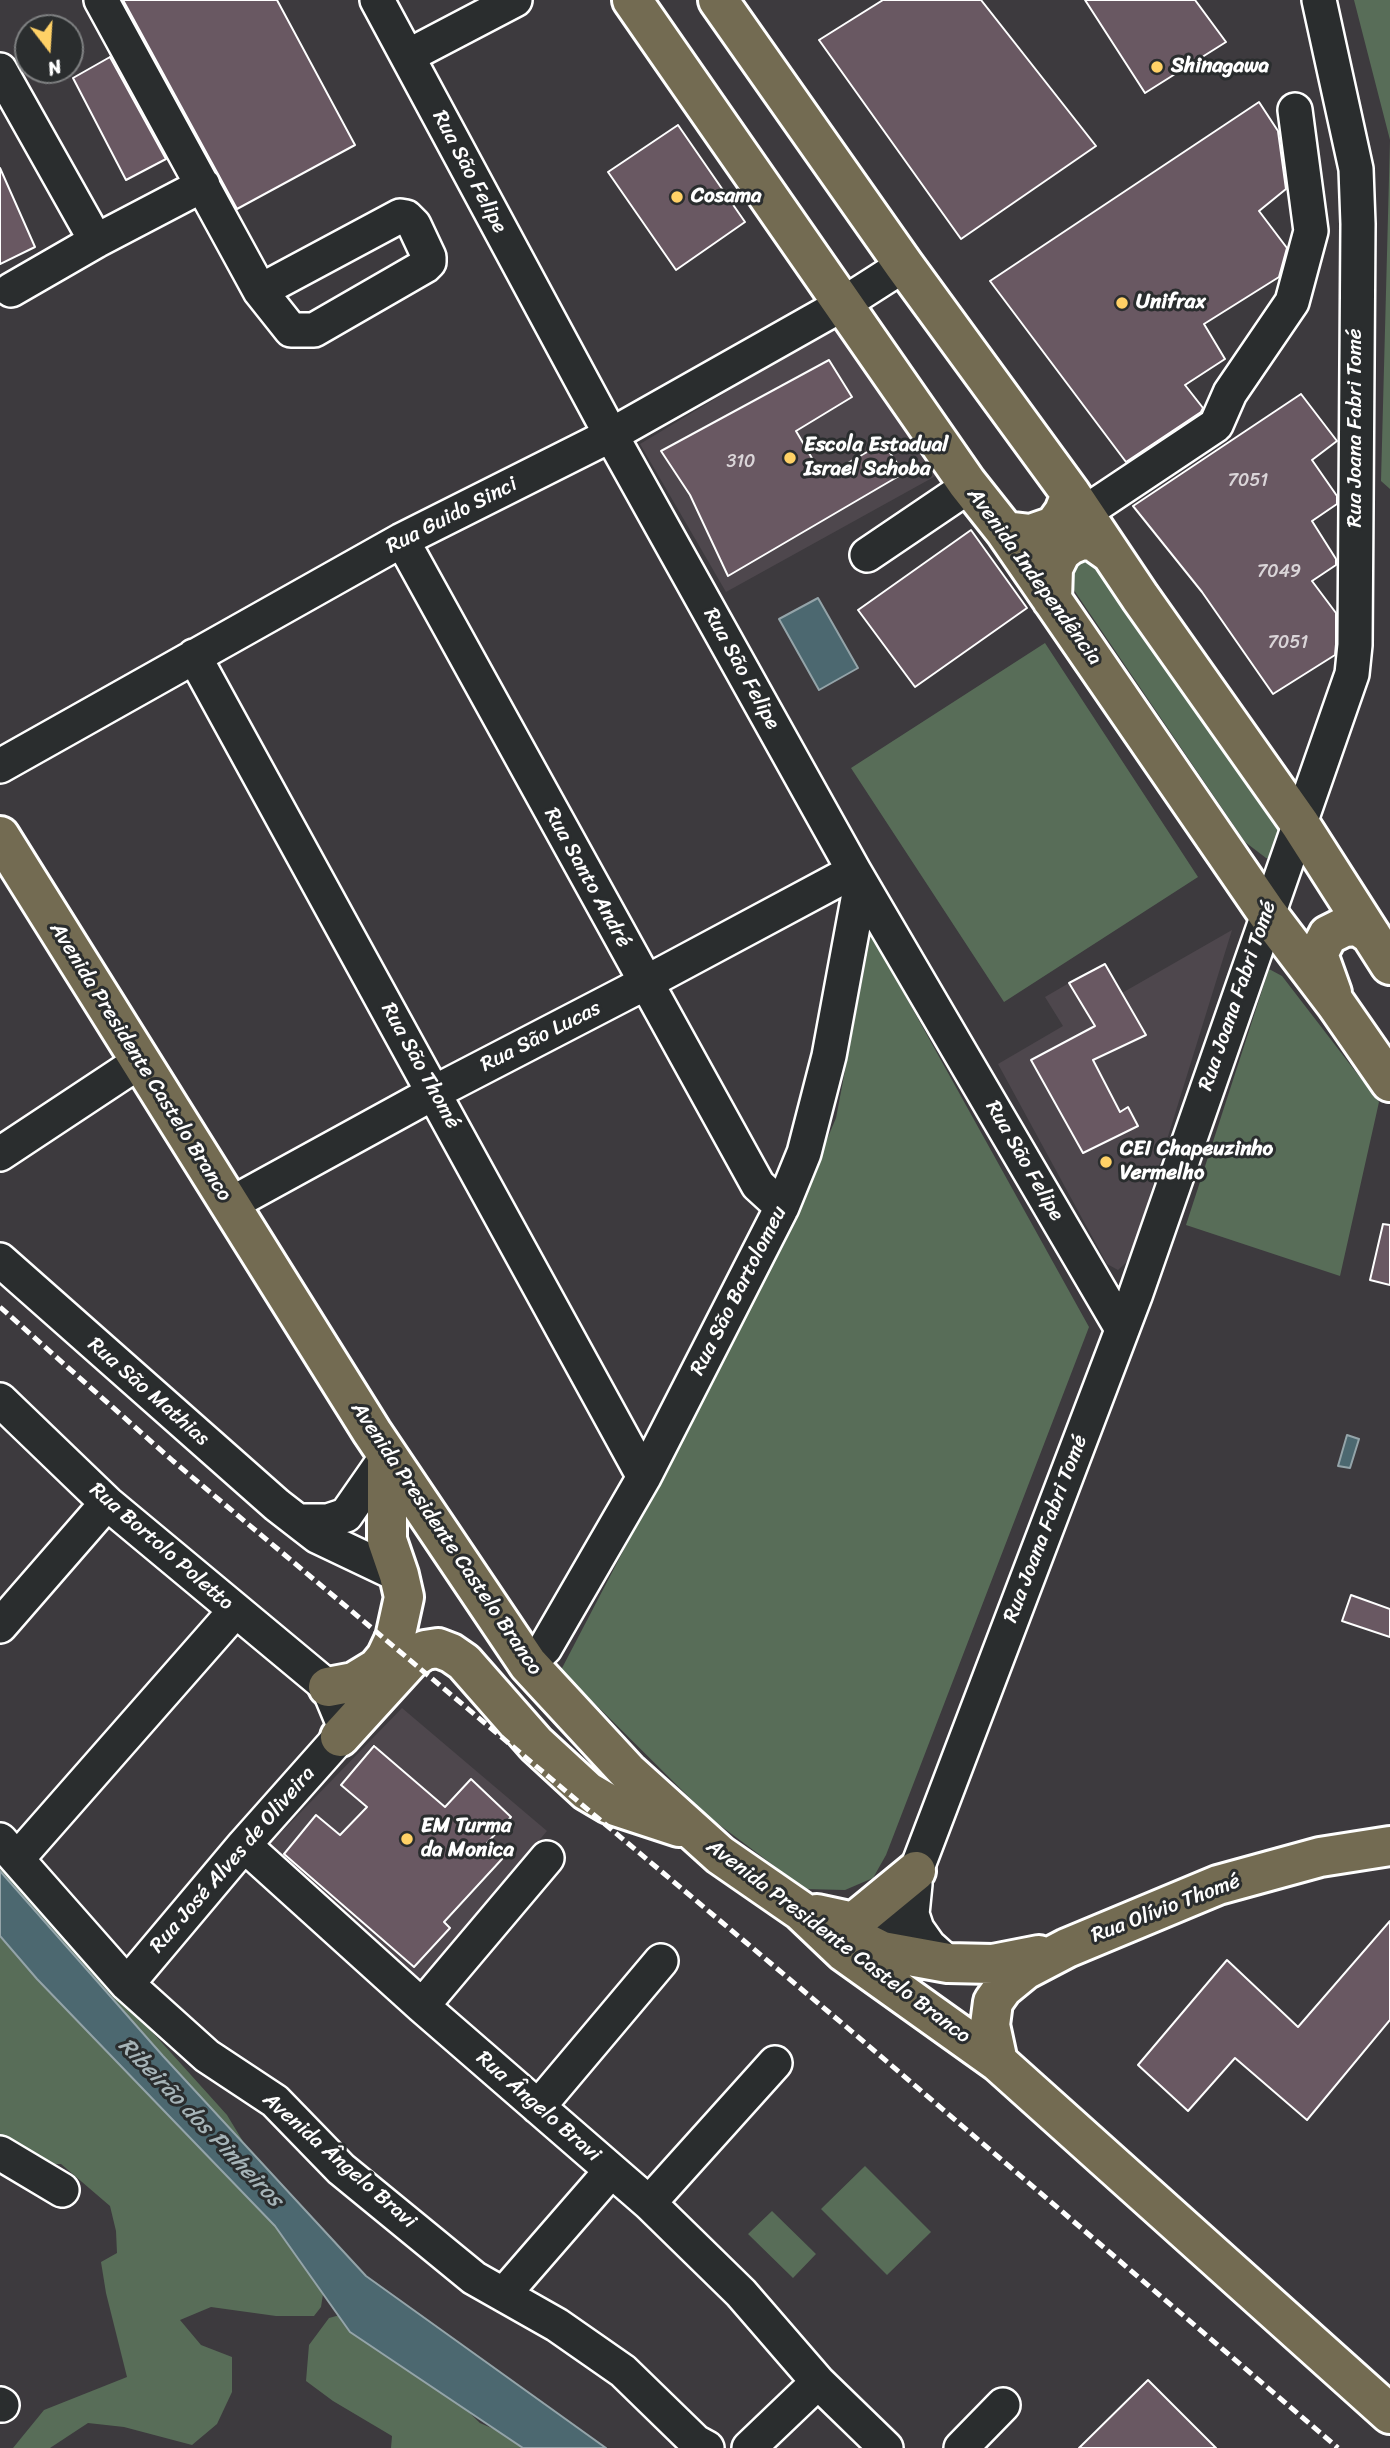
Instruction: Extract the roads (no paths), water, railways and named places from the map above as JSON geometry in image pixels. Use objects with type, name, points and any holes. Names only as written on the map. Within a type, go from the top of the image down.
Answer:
[{"type":"main road","name":"Avenida Independência","points":[[632,0],[970,486],[1005,531],[1267,912],[1390,1082]]},
{"type":"main road","points":[[718,0],[904,265],[1078,504],[1300,824],[1380,950]]},
{"type":"main road","points":[[1005,531],[1031,534],[1054,526],[1078,504]]},
{"type":"main road","points":[[1052,600],[1054,568],[1061,552],[1082,540],[1093,541],[1110,553]]},
{"type":"main road","name":"Avenida Presidente Castelo Branco","points":[[0,836],[387,1455],[528,1664],[627,1771],[693,1832],[720,1855],[801,1911],[844,1952],[998,2062],[1390,2414]]},
{"type":"main road","points":[[1336,1004],[1318,954],[1328,935],[1344,928],[1358,926],[1380,950]]},
{"type":"main road","points":[[328,1687],[354,1682],[377,1668],[395,1638],[404,1597],[387,1540],[387,1455]]},
{"type":"main road","points":[[340,1737],[412,1658],[425,1650],[438,1648],[464,1662],[536,1744],[587,1791],[609,1804],[693,1832]]},
{"type":"main road","name":"Rua Olívio Thomé","points":[[1067,1948],[1218,1885],[1320,1857],[1390,1846]]},
{"type":"main road","points":[[801,1911],[854,1922],[916,1871]]},
{"type":"main road","points":[[801,1911],[883,1951],[948,1963],[1009,1963],[1067,1948]]},
{"type":"main road","points":[[998,2062],[990,2025],[993,2002],[1003,1988],[1025,1970],[1067,1948]]},
{"type":"main road","points":[[844,1952],[870,1955],[883,1951]]},
{"type":"street","points":[[101,0],[260,291],[290,330],[314,330],[425,266],[429,257],[414,225],[406,217],[400,216],[260,291]]},
{"type":"street","name":"Rua São Felipe","points":[[377,0],[611,435],[858,877],[1122,1329]]},
{"type":"street","points":[[408,57],[515,0]]},
{"type":"street","name":"Rua Joana Fabri Tomé","points":[[883,1951],[916,1871],[1122,1329],[1352,674],[1358,224],[1356,169],[1320,0]]},
{"type":"street","points":[[0,70],[96,241]]},
{"type":"street","points":[[1078,504],[1216,425],[1230,393],[1292,302],[1311,231],[1295,110]]},
{"type":"street","points":[[10,290],[203,185]]},
{"type":"street","name":"Rua Guido Sinci","points":[[0,766],[402,540],[611,435],[843,304],[904,265]]},
{"type":"street","points":[[867,555],[970,486]]},
{"type":"street","name":"Rua Santo André","points":[[402,540],[758,1185],[782,1207]]},
{"type":"street","name":"Rua São Thomé","points":[[194,656],[645,1477]]},
{"type":"street","name":"Rua São Lucas","points":[[229,1205],[435,1092],[858,877]]},
{"type":"street","name":"Rua São Bartolomeu","points":[[528,1664],[545,1648],[645,1477],[782,1207],[804,1153],[829,1056],[858,877]]},
{"type":"street","points":[[0,1154],[139,1062]]},
{"type":"street","name":"Rua São Mathias","points":[[0,1260],[256,1486],[317,1536],[399,1575]]},
{"type":"street","name":"Rua Bortolo Poletto","points":[[0,1400],[107,1503],[328,1687]]},
{"type":"street","points":[[300,1521],[328,1521],[346,1515],[387,1455]]},
{"type":"street","points":[[0,1626],[107,1503]]},
{"type":"street","points":[[9,1850],[235,1611]]},
{"type":"street","points":[[328,1687],[340,1712],[340,1737]]},
{"type":"street","name":"Rua José Alves de Oliveira","points":[[127,1984],[244,1845],[340,1737]]},
{"type":"street","name":"Rua Ângelo Bravi","points":[[244,1845],[422,2006],[649,2203],[741,2293],[818,2382],[886,2448]]},
{"type":"street","name":"Avenida Ângelo Bravi","points":[[9,1850],[127,1984],[207,2056],[275,2101],[341,2169],[474,2278],[557,2325],[623,2371],[696,2442],[707,2448]]},
{"type":"street","points":[[422,2006],[547,1858]]},
{"type":"street","points":[[916,1871],[912,1914],[917,1929],[929,1946],[948,1963]]},
{"type":"street","points":[[538,2107],[661,1961]]},
{"type":"street","points":[[649,2203],[775,2063]]},
{"type":"street","points":[[0,2153],[62,2190]]},
{"type":"street","points":[[504,2294],[611,2171]]},
{"type":"street","points":[[749,2448],[818,2382]]},
{"type":"street","points":[[961,2448],[1003,2405]]},
{"type":"water","points":[[818,598],[858,668],[819,690],[779,619]]},
{"type":"water","points":[[1347,1435],[1359,1439],[1350,1468],[1338,1466]]},
{"type":"water","name":"Ribeirão dos Pinheiros","points":[[0,1871],[163,2056],[366,2276],[606,2448],[523,2448],[350,2332],[275,2226],[37,1979],[0,1936]]},
{"type":"railway","points":[[0,1307],[173,1461],[856,2035],[1338,2448]]},
{"type":"place","name":"Shinagawa","points":[[1157,67]]},
{"type":"place","name":"Cosama","points":[[677,197]]},
{"type":"place","name":"Unifrax","points":[[1122,303]]},
{"type":"place","name":"Escola Estadual Israel Schoba","points":[[790,458]]},
{"type":"place","name":"CEI Chapeuzinho Vermelho","points":[[1106,1162]]},
{"type":"place","name":"EM Turma da Monica","points":[[407,1839]]}]
